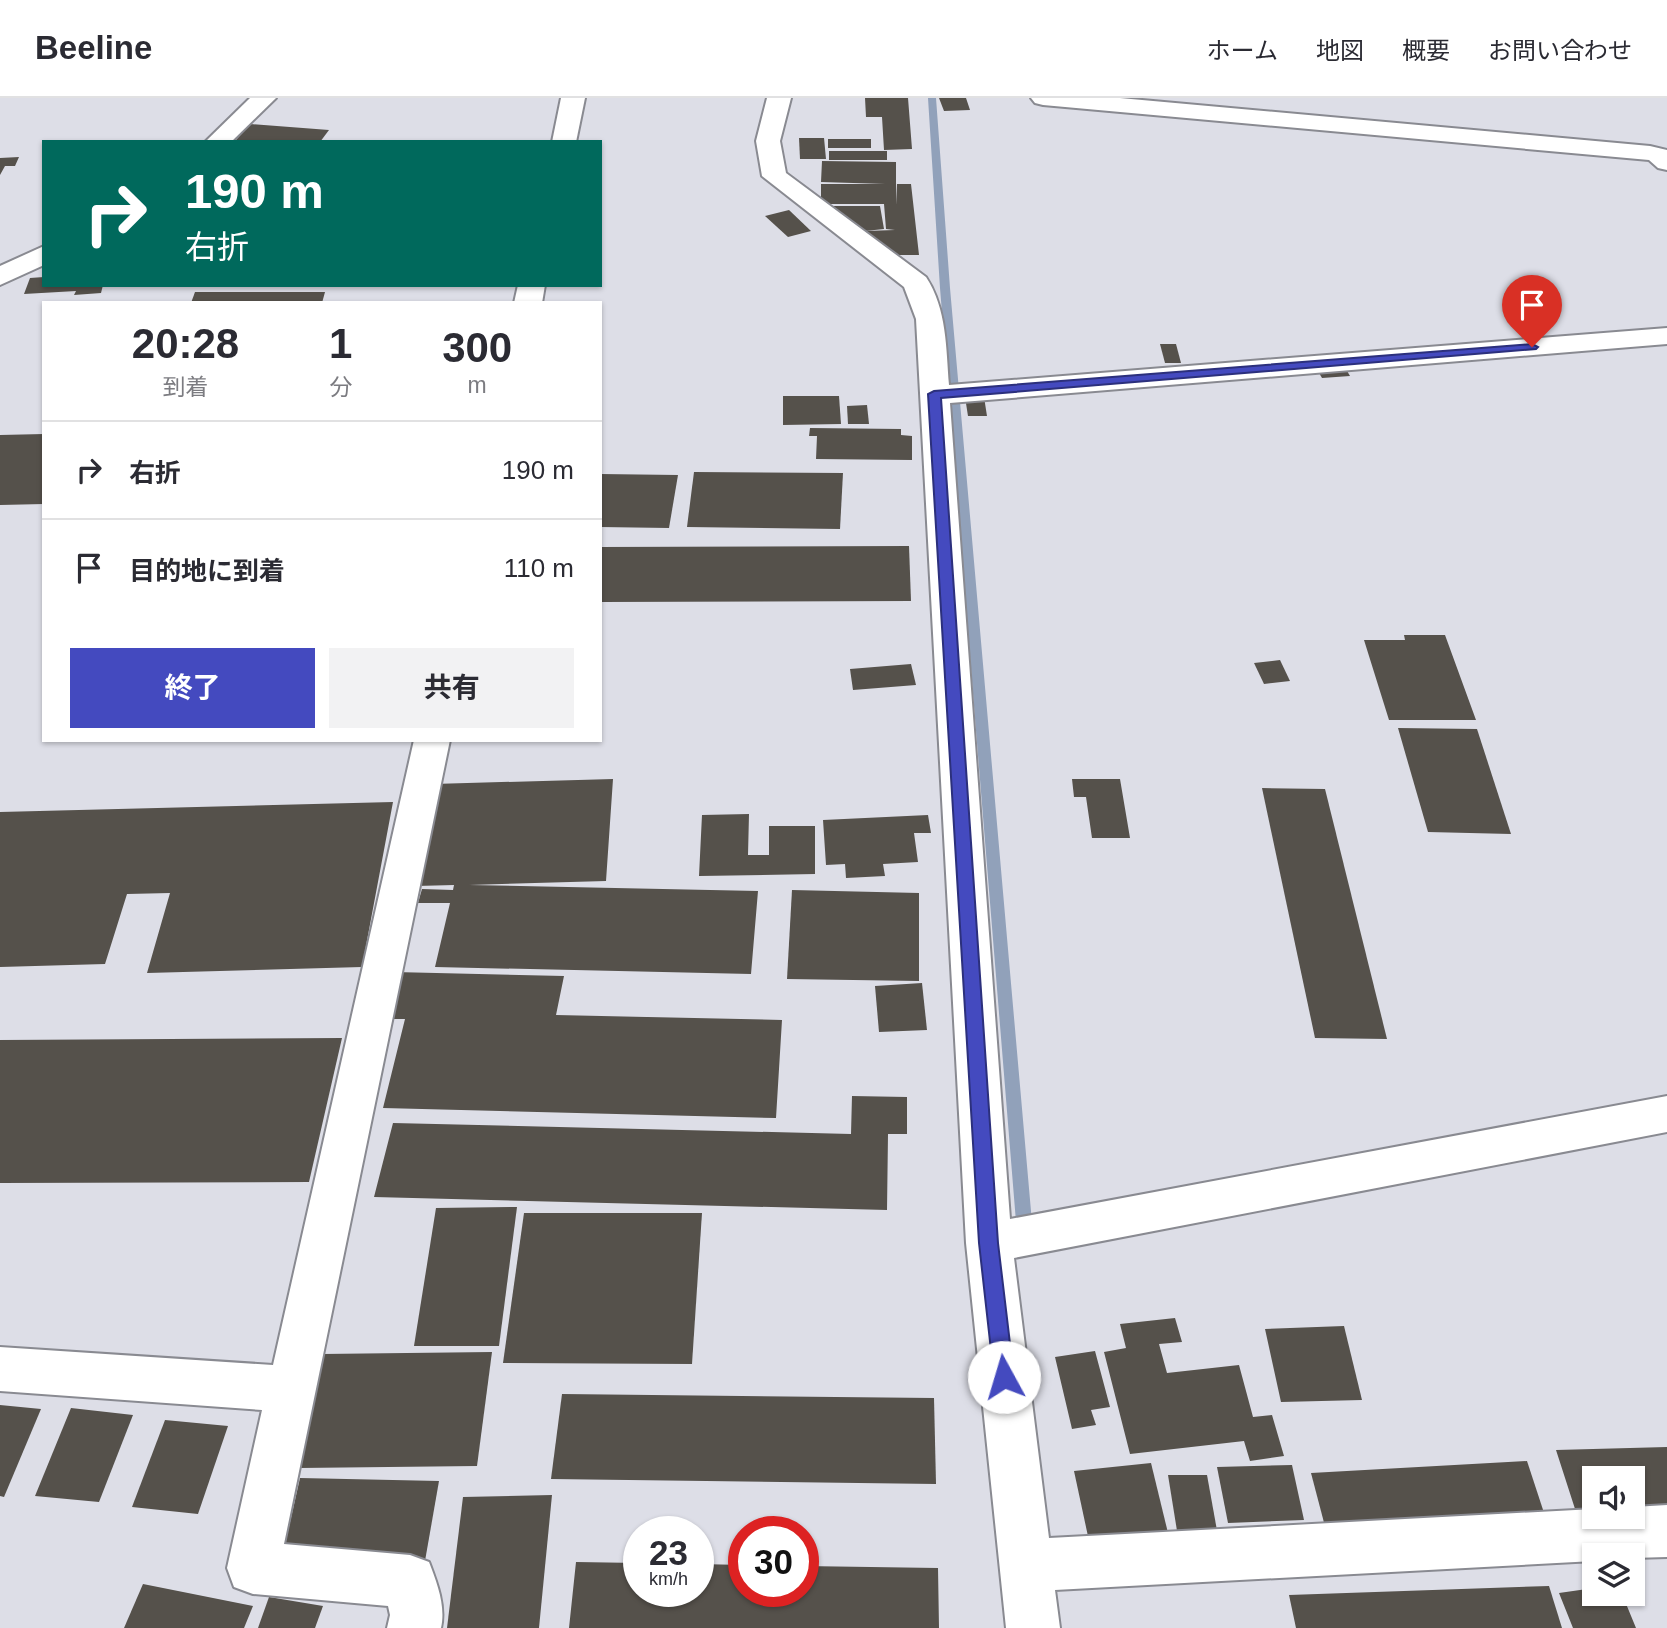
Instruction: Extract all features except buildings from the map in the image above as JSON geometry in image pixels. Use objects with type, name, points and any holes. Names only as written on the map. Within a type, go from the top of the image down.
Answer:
[{"type":"street","points":[[219,140],[264,98]]},
{"type":"street","points":[[564,140],[573,98]]},
{"type":"street","points":[[779,98],[768,141],[774,176],[916,283],[930,319],[989,1243],[1033,1628]]},
{"type":"street","points":[[1043,98],[1662,153]]},
{"type":"street","points":[[1396,106],[1409,131]]},
{"type":"street","points":[[0,277],[42,255]]},
{"type":"street","points":[[934,394],[978,393],[1667,336]]},
{"type":"street","points":[[414,1628],[417,1615],[410,1581],[253,1568],[432,742]]},
{"type":"street","points":[[989,1243],[1667,1114]]},
{"type":"street","points":[[0,1370],[291,1389]]},
{"type":"street","points":[[1026,1566],[1667,1531]]},
{"type":"waterway","points":[[932,98],[945,288],[1025,1234]]},
{"type":"route","points":[[1004,1377],[989,1243],[934,394],[992,392],[1532,347]]}]
